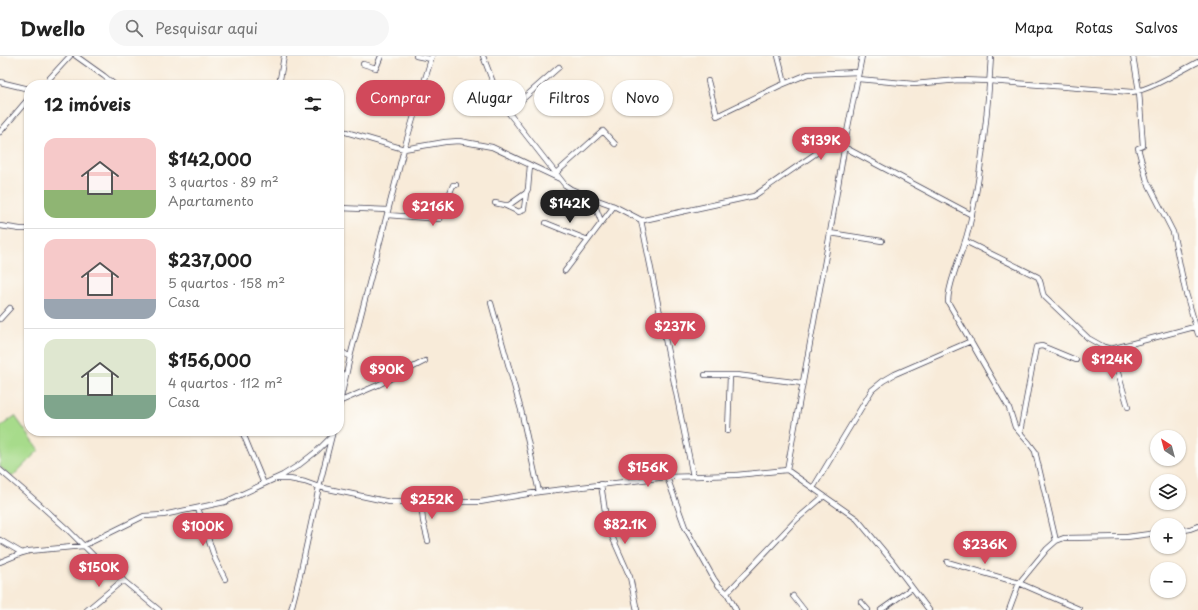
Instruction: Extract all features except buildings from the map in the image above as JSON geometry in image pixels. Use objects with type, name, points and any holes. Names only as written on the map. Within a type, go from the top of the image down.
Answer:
[{"type":"street","points":[[48,80],[70,56]]},
{"type":"street","points":[[76,56],[109,80]]},
{"type":"street","points":[[280,80],[284,56]]},
{"type":"street","points":[[363,64],[376,68],[381,56]]},
{"type":"street","points":[[344,385],[404,148],[432,57],[416,56]]},
{"type":"street","points":[[483,56],[492,80]]},
{"type":"street","points":[[778,56],[785,83]]},
{"type":"street","points":[[787,470],[844,147],[862,56]]},
{"type":"street","points":[[990,56],[984,140],[972,214],[965,241],[950,285],[948,302],[1009,408],[1015,427],[1035,451],[1056,541]]},
{"type":"street","points":[[1133,56],[1139,91],[1143,146],[1138,148],[1147,181],[1173,232],[1185,290],[1197,326],[1198,334]]},
{"type":"street","points":[[858,79],[914,84],[959,80],[989,80],[1132,92],[1139,91],[1198,62]]},
{"type":"street","points":[[526,96],[559,67]]},
{"type":"street","points":[[708,81],[717,116],[802,76],[811,74],[859,72]]},
{"type":"street","points":[[0,82],[24,88]]},
{"type":"street","points":[[0,132],[24,104]]},
{"type":"street","points":[[511,116],[566,185],[592,198],[614,206],[641,220],[754,196],[847,132]]},
{"type":"street","points":[[344,131],[404,148],[459,141],[492,147],[561,180]]},
{"type":"street","points":[[556,173],[603,131],[615,144]]},
{"type":"street","points":[[844,147],[972,214]]},
{"type":"street","points":[[495,203],[520,212],[524,209],[530,165]]},
{"type":"street","points":[[344,209],[440,219],[452,184],[456,185]]},
{"type":"street","points":[[504,206],[526,192]]},
{"type":"street","points":[[592,198],[601,221]]},
{"type":"street","points":[[565,271],[601,221],[614,206]]},
{"type":"street","points":[[641,220],[693,476]]},
{"type":"street","points":[[546,223],[588,240]]},
{"type":"street","points":[[0,226],[24,229]]},
{"type":"street","points":[[830,233],[882,241]]},
{"type":"street","points":[[965,241],[1038,277],[1044,296],[1088,338],[1104,347],[1111,349],[1197,326]]},
{"type":"street","points":[[491,303],[521,410],[539,492]]},
{"type":"street","points":[[0,319],[10,308]]},
{"type":"street","points":[[813,488],[872,390],[895,374],[971,341]]},
{"type":"street","points":[[1020,432],[1036,347],[1042,346],[1076,360]]},
{"type":"street","points":[[1111,349],[1128,407]]},
{"type":"street","points":[[344,353],[350,357]]},
{"type":"street","points":[[344,400],[378,385],[425,361]]},
{"type":"street","points":[[705,375],[737,375],[802,383]]},
{"type":"street","points":[[728,431],[730,375]]},
{"type":"street","points":[[244,436],[264,484]]},
{"type":"street","points":[[0,562],[22,553],[83,546],[144,516],[163,515],[225,502],[274,479],[299,465],[317,451],[330,436]]},
{"type":"street","points":[[291,610],[332,436]]},
{"type":"street","points":[[0,470],[68,530],[96,558],[159,610]]},
{"type":"street","points":[[274,479],[290,479],[319,487],[390,502],[480,502],[539,492],[667,477],[736,475],[787,470],[857,519],[892,561],[929,610]]},
{"type":"street","points":[[667,477],[685,527],[714,579],[727,593],[736,610]]},
{"type":"street","points":[[601,484],[607,525],[630,577],[638,610]]},
{"type":"street","points":[[727,593],[796,520],[824,496]]},
{"type":"street","points":[[421,502],[423,521],[428,541]]},
{"type":"street","points":[[198,508],[215,559],[225,579]]},
{"type":"street","points":[[1186,529],[1198,526]]},
{"type":"street","points":[[1009,610],[1020,583],[1056,541],[1064,538],[1127,538],[1150,534]]},
{"type":"street","points":[[0,540],[22,553]]},
{"type":"street","points":[[947,562],[1020,583],[1079,609]]},
{"type":"street","points":[[87,610],[123,580]]},
{"type":"street","points":[[881,610],[912,588]]},
{"type":"street","points":[[793,596],[804,610]]},
{"type":"street","points":[[861,602],[868,610]]},
{"type":"green space","points":[[15,416],[24,429],[24,436],[29,436],[39,450],[12,477],[0,467],[0,427]]}]
